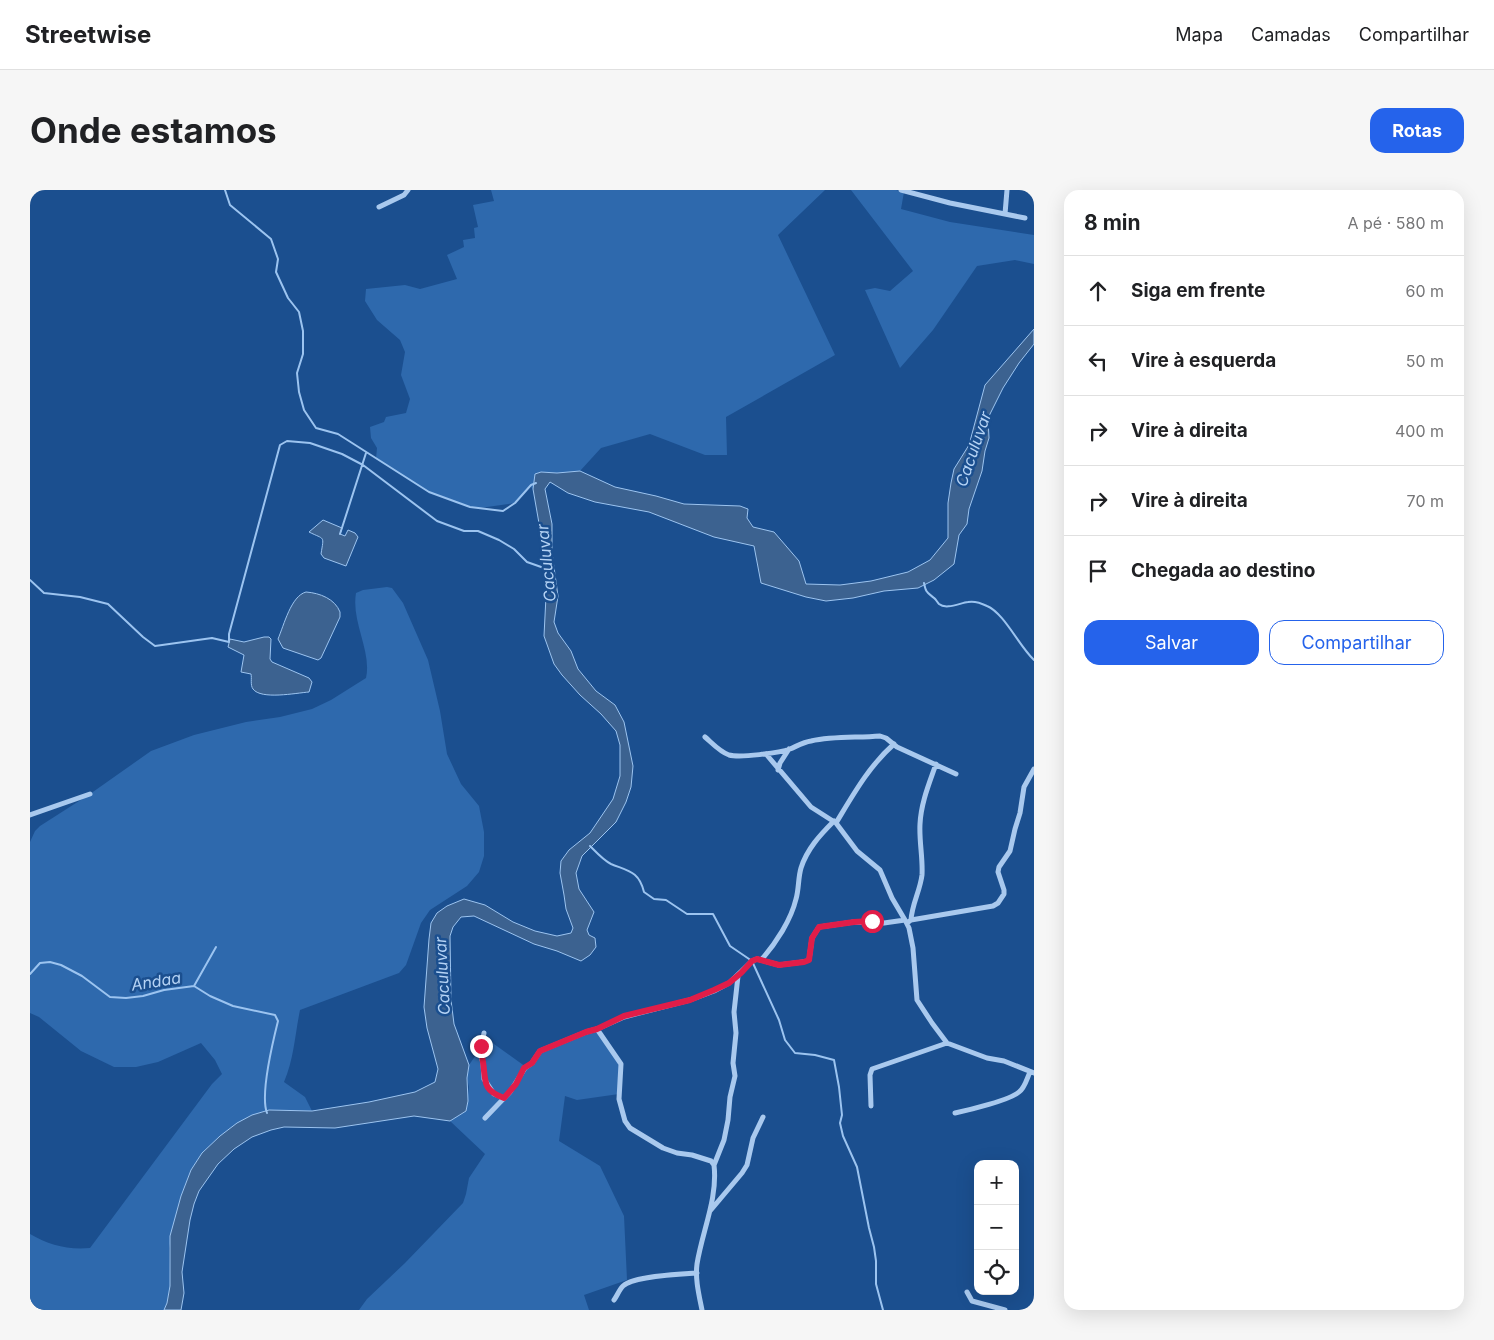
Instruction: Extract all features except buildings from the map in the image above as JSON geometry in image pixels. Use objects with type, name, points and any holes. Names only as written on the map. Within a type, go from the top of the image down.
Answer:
[{"type":"street","points":[[380,207],[404,195],[408,190]]},
{"type":"street","points":[[901,190],[950,203],[1025,218]]},
{"type":"street","points":[[1005,214],[1007,190]]},
{"type":"street","points":[[705,737],[728,754],[734,756],[766,754],[789,749],[810,741],[838,737],[880,736],[956,774]]},
{"type":"street","points":[[762,959],[773,946],[789,918],[796,900],[801,868],[808,852],[817,839],[835,822],[862,780],[881,756],[894,744]]},
{"type":"street","points":[[778,770],[789,749]]},
{"type":"street","points":[[766,754],[811,807],[835,822],[857,852],[882,874],[892,898],[908,921],[913,948],[917,1000],[947,1043],[1032,1072],[1018,1094],[956,1113]]},
{"type":"street","points":[[908,921],[922,876],[921,812],[936,764]]},
{"type":"street","points":[[485,1118],[516,1084],[524,1068],[532,1063],[540,1051],[597,1029],[624,1016],[690,1000],[714,990],[729,983],[752,961],[762,959],[779,965],[809,960],[812,938],[819,927],[854,922],[908,921],[993,906],[1002,898],[1004,890],[998,872],[999,867],[1010,851],[1020,813],[1024,787],[1034,769]]},
{"type":"street","points":[[30,815],[90,794]]},
{"type":"street","points":[[702,1310],[697,1273],[709,1211],[715,1171],[714,1165],[724,1140],[735,1076],[733,1063],[736,1033],[734,1012],[738,976]]},
{"type":"street","points":[[597,1029],[621,1064],[619,1099],[625,1121],[630,1128],[663,1148],[711,1161],[714,1165]]},
{"type":"street","points":[[484,1033],[480,1053],[483,1063],[484,1080],[494,1094],[504,1098]]},
{"type":"street","points":[[870,1106],[870,1075],[872,1069],[947,1043]]},
{"type":"street","points":[[709,1211],[747,1165],[753,1138],[763,1116]]},
{"type":"street","points":[[614,1300],[623,1286],[631,1282],[697,1273]]},
{"type":"street","points":[[967,1292],[972,1301],[1005,1310]]},
{"type":"shaded area","points":[[491,190],[825,190],[778,235],[835,355],[726,417],[727,455],[705,455],[650,434],[601,448],[580,471],[541,472],[535,474],[533,489],[530,486],[515,503],[480,508],[470,507],[429,492],[376,459],[377,448],[371,438],[370,427],[384,422],[386,417],[406,413],[410,399],[401,375],[405,352],[400,340],[377,320],[365,301],[366,289],[405,285],[420,289],[457,279],[447,255],[464,247],[463,240],[475,238],[474,228],[478,227],[473,205],[494,201]]},
{"type":"shaded area","points":[[851,190],[896,190],[904,192],[901,209],[950,222],[1034,235],[1034,264],[1015,260],[977,266],[933,330],[900,368],[865,290],[875,288],[890,291],[913,271]]},
{"type":"shaded area","points":[[392,588],[403,603],[428,660],[440,711],[447,754],[461,784],[479,806],[484,832],[484,856],[479,872],[467,886],[430,910],[421,923],[406,965],[399,973],[300,1010],[292,1055],[284,1082],[305,1097],[312,1111],[269,1110],[220,1136],[202,1153],[191,1170],[181,1196],[169,1248],[170,1286],[164,1310],[30,1310],[30,1234],[58,1246],[90,1248],[212,1084],[222,1074],[215,1060],[201,1043],[158,1062],[136,1067],[114,1067],[81,1051],[39,1017],[30,1013],[30,842],[35,831],[151,751],[194,735],[246,722],[280,717],[312,709],[331,700],[366,678],[366,657],[356,615],[356,593],[363,590]]},
{"type":"shaded area","points":[[597,1029],[621,1064],[619,1094],[577,1100],[565,1096],[559,1141],[600,1166],[624,1216],[627,1280],[584,1295],[589,1310],[359,1310],[367,1299],[463,1203],[469,1178],[485,1154],[450,1121],[466,1111],[469,1065],[487,1039],[526,1067],[538,1053]]},
{"type":"water","name":"Caculuvar","points":[[1034,329],[1034,344],[1003,388],[988,418],[989,438],[982,471],[969,509],[967,524],[959,535],[954,564],[934,580],[918,588],[884,591],[853,598],[826,601],[806,597],[761,583],[754,546],[714,537],[649,512],[595,502],[568,493],[550,482],[545,489],[552,524],[552,553],[558,596],[554,622],[558,633],[571,651],[578,669],[596,691],[615,705],[624,722],[633,766],[631,787],[616,822],[582,856],[576,873],[579,889],[594,912],[587,930],[589,935],[595,938],[596,947],[590,955],[581,961],[534,944],[474,916],[461,917],[453,927],[450,936],[451,1000],[454,1024],[469,1065],[466,1111],[450,1121],[414,1116],[335,1128],[284,1127],[252,1137],[234,1149],[218,1164],[199,1191],[190,1220],[182,1272],[184,1293],[181,1310],[164,1310],[170,1286],[170,1236],[181,1196],[191,1170],[202,1153],[220,1136],[237,1123],[252,1115],[269,1110],[312,1111],[369,1102],[415,1092],[435,1082],[438,1069],[427,1028],[424,1007],[431,923],[437,913],[447,906],[464,899],[485,905],[513,922],[535,931],[557,936],[571,933],[573,928],[566,909],[560,873],[561,861],[569,850],[590,833],[613,799],[620,776],[620,745],[616,731],[580,695],[554,664],[544,636],[546,596],[540,529],[533,489],[535,474],[541,472],[580,471],[615,487],[684,504],[740,506],[748,509],[747,518],[753,527],[774,532],[799,561],[806,584],[840,585],[871,581],[908,572],[930,560],[948,538],[948,503],[954,469],[969,445],[985,385]]},
{"type":"water","points":[[323,520],[342,528],[340,534],[345,536],[348,530],[355,533],[358,537],[346,566],[324,558],[321,554],[323,541],[321,537],[309,532]]},
{"type":"water","points":[[306,592],[326,597],[338,607],[340,612],[340,617],[321,658],[318,660],[283,648],[278,639],[292,605],[296,599]]},
{"type":"water","points":[[264,637],[271,639],[270,659],[272,662],[309,678],[312,682],[309,692],[271,695],[257,692],[253,689],[251,674],[241,672],[244,655],[228,647],[230,639],[244,642]]},
{"type":"waterway","points":[[225,190],[230,205],[271,239],[278,259],[276,272],[288,298],[299,312],[303,331],[303,354],[297,373],[299,392],[304,410],[316,428],[338,434],[429,492],[470,507],[503,511],[515,503],[531,485],[536,483]]},
{"type":"waterway","name":"Caculuvar","points":[[30,580],[44,593],[80,597],[108,604],[155,646],[212,638],[229,642],[229,634],[280,445],[287,441],[310,443],[342,454],[363,465],[437,521],[464,531],[478,531],[499,540],[514,549],[527,562],[544,568]]},
{"type":"waterway","points":[[340,534],[366,453]]},
{"type":"waterway","points":[[924,583],[927,592],[942,606],[972,602],[982,604],[993,610],[1005,622],[1034,660]]},
{"type":"waterway","points":[[590,846],[611,864],[628,870],[636,876],[644,892],[654,899],[666,900],[687,914],[713,914],[730,946],[752,961],[779,1020],[785,1040],[795,1053],[815,1055],[834,1060],[842,1115],[840,1123],[843,1136],[857,1167],[874,1247],[876,1284],[883,1310]]},
{"type":"waterway","points":[[194,986],[216,947]]},
{"type":"waterway","name":"Andaa","points":[[30,974],[40,963],[50,962],[61,965],[82,976],[110,997],[143,996],[164,990],[194,986],[210,996],[233,1006],[275,1015],[278,1021],[266,1081],[265,1105],[267,1113]]},
{"type":"route","points":[[481,1046],[480,1053],[483,1063],[484,1080],[494,1094],[504,1098],[516,1084],[524,1068],[535,1060],[540,1051],[597,1029],[624,1016],[690,1000],[714,990],[729,983],[752,961],[757,959],[779,965],[809,960],[812,938],[819,927],[872,921]]}]
